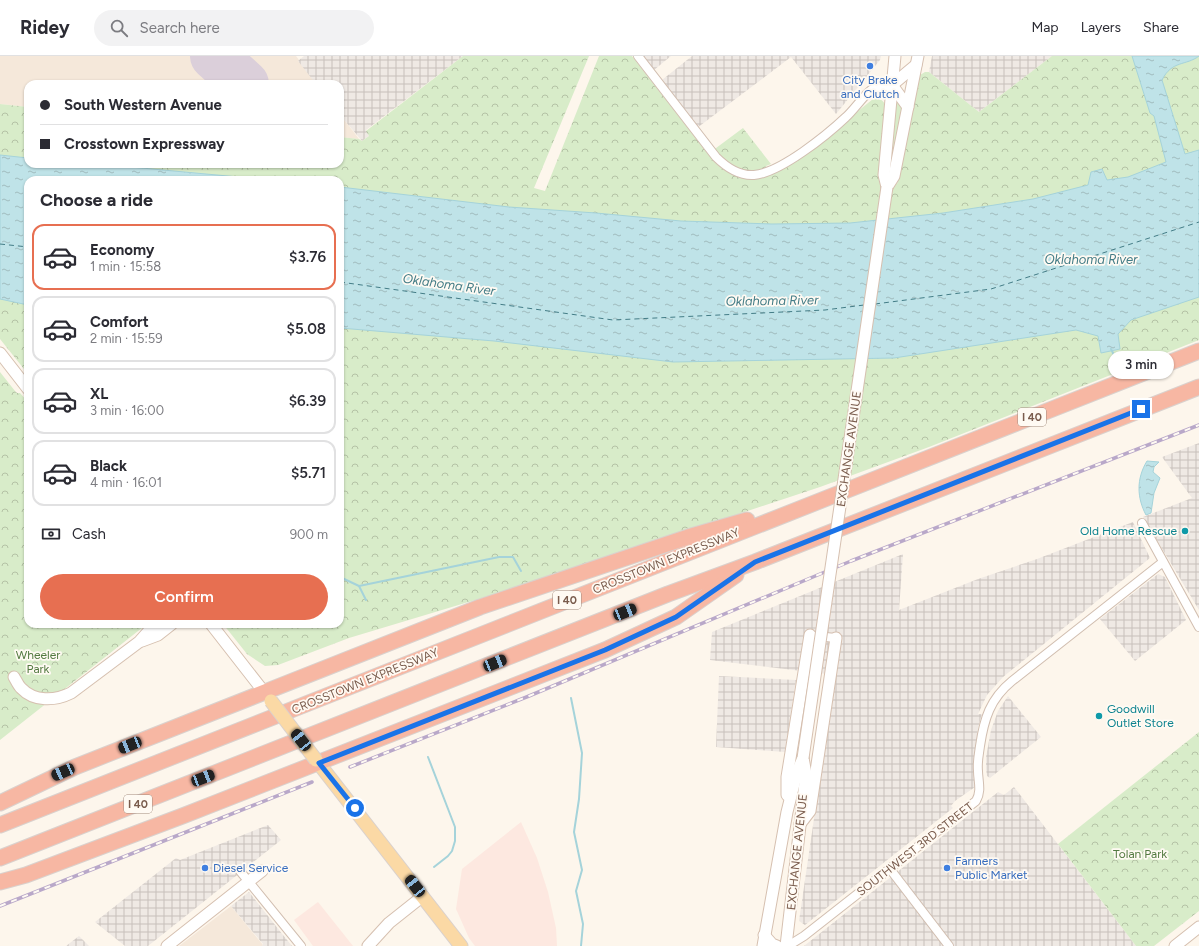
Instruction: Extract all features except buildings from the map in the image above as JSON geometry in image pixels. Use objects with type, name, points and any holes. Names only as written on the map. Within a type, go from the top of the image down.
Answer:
[{"type":"highway","name":"CROSSTOWN EXPRESSWAY","points":[[0,825],[1199,351]]},
{"type":"highway","name":"I 40","points":[[0,858],[1199,386]]},
{"type":"highway","points":[[0,803],[75,767],[267,697],[480,607],[532,588],[688,537],[828,498]]},
{"type":"highway","points":[[0,882],[33,873],[185,815],[318,761],[605,650],[676,617],[755,562]]},
{"type":"main road","name":"EXCHANGE AVENUE","points":[[764,941],[787,812],[797,772],[803,758],[887,187],[884,175],[895,56]]},
{"type":"main road","name":"EXCHANGE AVENUE","points":[[887,187],[894,176],[908,107],[914,59]]},
{"type":"main road","points":[[908,107],[892,85],[914,59]]},
{"type":"main road","points":[[0,353],[24,384]]},
{"type":"main road","points":[[14,677],[21,688],[33,696],[48,699],[63,697],[71,693],[139,642],[151,628]]},
{"type":"main road","points":[[139,642],[158,635],[167,628]]},
{"type":"main road","points":[[214,628],[461,946]]},
{"type":"main road","points":[[787,812],[787,777],[810,635]]},
{"type":"main road","points":[[800,824],[810,811],[836,638]]},
{"type":"main road","name":"EXCHANGE AVENUE","points":[[787,946],[806,774],[803,758]]},
{"type":"main road","points":[[168,946],[262,871]]},
{"type":"main road","points":[[368,946],[389,923],[423,896]]},
{"type":"main road","points":[[1175,946],[1199,928]]},
{"type":"main road","points":[[764,941],[777,946]]},
{"type":"street","points":[[638,56],[701,139],[723,164],[742,174],[753,175],[769,171],[786,163],[846,117],[871,90],[892,85]]},
{"type":"street","points":[[1142,523],[1199,627]]},
{"type":"street","name":"SOUTHWEST 3RD STREET","points":[[787,946],[804,936],[968,808],[978,798],[980,790],[978,763],[982,734],[988,711],[1000,693],[1013,680],[1163,562]]},
{"type":"street","points":[[810,635],[836,638]]},
{"type":"street","points":[[890,869],[949,946]]},
{"type":"street","points":[[240,871],[301,946]]},
{"type":"shaded area","points":[[0,56],[296,56],[314,80],[24,80],[24,107],[0,104]]},
{"type":"shaded area","points":[[304,56],[463,56],[366,130],[369,136],[362,141],[344,120],[344,80],[313,80],[298,61]]},
{"type":"shaded area","points":[[643,56],[671,56],[654,70]]},
{"type":"shaded area","points":[[692,56],[881,56],[880,60],[836,114],[791,57],[697,128],[662,80]]},
{"type":"shaded area","points":[[932,56],[1052,56],[979,112],[929,72]]},
{"type":"shaded area","points":[[344,119],[359,139],[344,137]]},
{"type":"shaded area","points":[[1199,443],[1199,610],[1143,517],[1192,498],[1162,457]]},
{"type":"shaded area","points":[[1133,522],[1150,558],[1003,677],[987,695],[978,714],[982,714],[978,728],[974,758],[973,769],[975,787],[955,801],[951,806],[953,808],[805,925],[799,921],[835,675],[710,660],[712,632],[903,554],[899,610],[978,579],[1037,559]]},
{"type":"shaded area","points":[[1158,574],[1165,577],[1186,620],[1135,661],[1100,619]]},
{"type":"shaded area","points":[[719,676],[796,680],[785,752],[716,747]]},
{"type":"shaded area","points":[[1008,696],[1041,737],[990,778],[987,776],[986,757],[991,730],[998,711]]},
{"type":"shaded area","points":[[1014,787],[1136,946],[804,946],[998,792],[1004,795]]},
{"type":"shaded area","points":[[521,822],[537,858],[548,892],[556,928],[557,946],[475,946],[469,938],[456,909],[462,869]]},
{"type":"shaded area","points":[[268,825],[281,840],[148,946],[125,946],[95,922],[176,858],[180,860]]},
{"type":"shaded area","points":[[249,892],[292,946],[262,946],[263,944],[231,906]]},
{"type":"shaded area","points":[[318,902],[353,946],[313,946],[294,920]]},
{"type":"shaded area","points":[[231,906],[263,945],[262,946],[179,946]]},
{"type":"shaded area","points":[[79,936],[89,946],[66,946]]},
{"type":"green space","points":[[463,56],[589,56],[534,188],[545,191],[599,56],[632,56],[708,154],[743,128],[771,164],[766,166],[763,177],[779,171],[793,163],[821,143],[873,99],[880,99],[885,104],[879,181],[897,184],[920,75],[925,72],[929,72],[979,112],[1052,56],[1199,56],[1199,340],[929,447],[820,487],[518,587],[349,638],[278,665],[265,666],[247,654],[226,628],[344,628],[344,176],[24,176],[24,369],[0,339],[0,104],[24,107],[24,168],[344,168],[344,137],[359,139],[362,141],[369,136],[366,131]]},
{"type":"green space","points":[[896,100],[900,100],[902,110],[893,157],[890,157]]},
{"type":"green space","name":"Wheeler Park","points":[[0,372],[15,391],[20,393],[24,398],[24,628],[142,628],[0,740]]},
{"type":"green space","name":"Tolan Park","points":[[1199,732],[1199,911],[1154,946],[1136,946],[1058,844]]},
{"type":"water","name":"Oklahoma River","points":[[1132,56],[1199,56],[1170,69],[1162,80],[1185,154],[1199,150],[1199,297],[1131,320],[1118,334],[1120,349],[1101,353],[1098,336],[1076,330],[894,358],[673,362],[494,341],[344,328],[344,187],[509,207],[681,221],[772,224],[850,223],[943,213],[1033,199],[1088,185],[1091,172],[1102,169],[1107,180],[1128,177],[1166,162],[1154,116],[1150,113]]},
{"type":"water","points":[[0,155],[24,158],[24,168],[141,168],[228,176],[24,176],[24,304],[0,299]]},
{"type":"water","points":[[1147,461],[1159,462],[1154,467],[1153,472],[1160,478],[1154,493],[1151,513],[1146,515],[1139,495],[1139,482],[1143,468]]},
{"type":"waterway","points":[[1111,349],[1114,355]]},
{"type":"waterway","points":[[359,586],[499,557],[513,557],[521,571]]},
{"type":"waterway","points":[[344,579],[359,586],[366,600]]},
{"type":"waterway","points":[[571,698],[582,753],[579,799],[574,832],[582,870],[576,891],[583,924],[581,946]]},
{"type":"waterway","points":[[428,757],[455,827],[455,841],[452,851],[434,867]]},
{"type":"ferry route","points":[[875,304],[991,289],[1199,222]]},
{"type":"ferry route","points":[[0,244],[24,247]]},
{"type":"ferry route","points":[[344,283],[613,320],[825,310],[864,305]]},
{"type":"runway","points":[[214,56],[241,80]]},
{"type":"railway","points":[[350,767],[529,696],[851,561],[1199,425]]},
{"type":"railway","points":[[0,906],[312,782]]},
{"type":"place","name":"City Brake and Clutch","points":[[870,66]]},
{"type":"place","name":"Old Home Rescue","points":[[1185,531]]},
{"type":"place","name":"Goodwill Outlet Store","points":[[1099,716]]},
{"type":"place","name":"Diesel Service","points":[[205,868]]},
{"type":"place","name":"Farmers Public Market","points":[[947,868]]},
{"type":"route","points":[[355,808],[319,763],[605,650],[636,636],[676,617],[755,562],[1141,409]]}]
